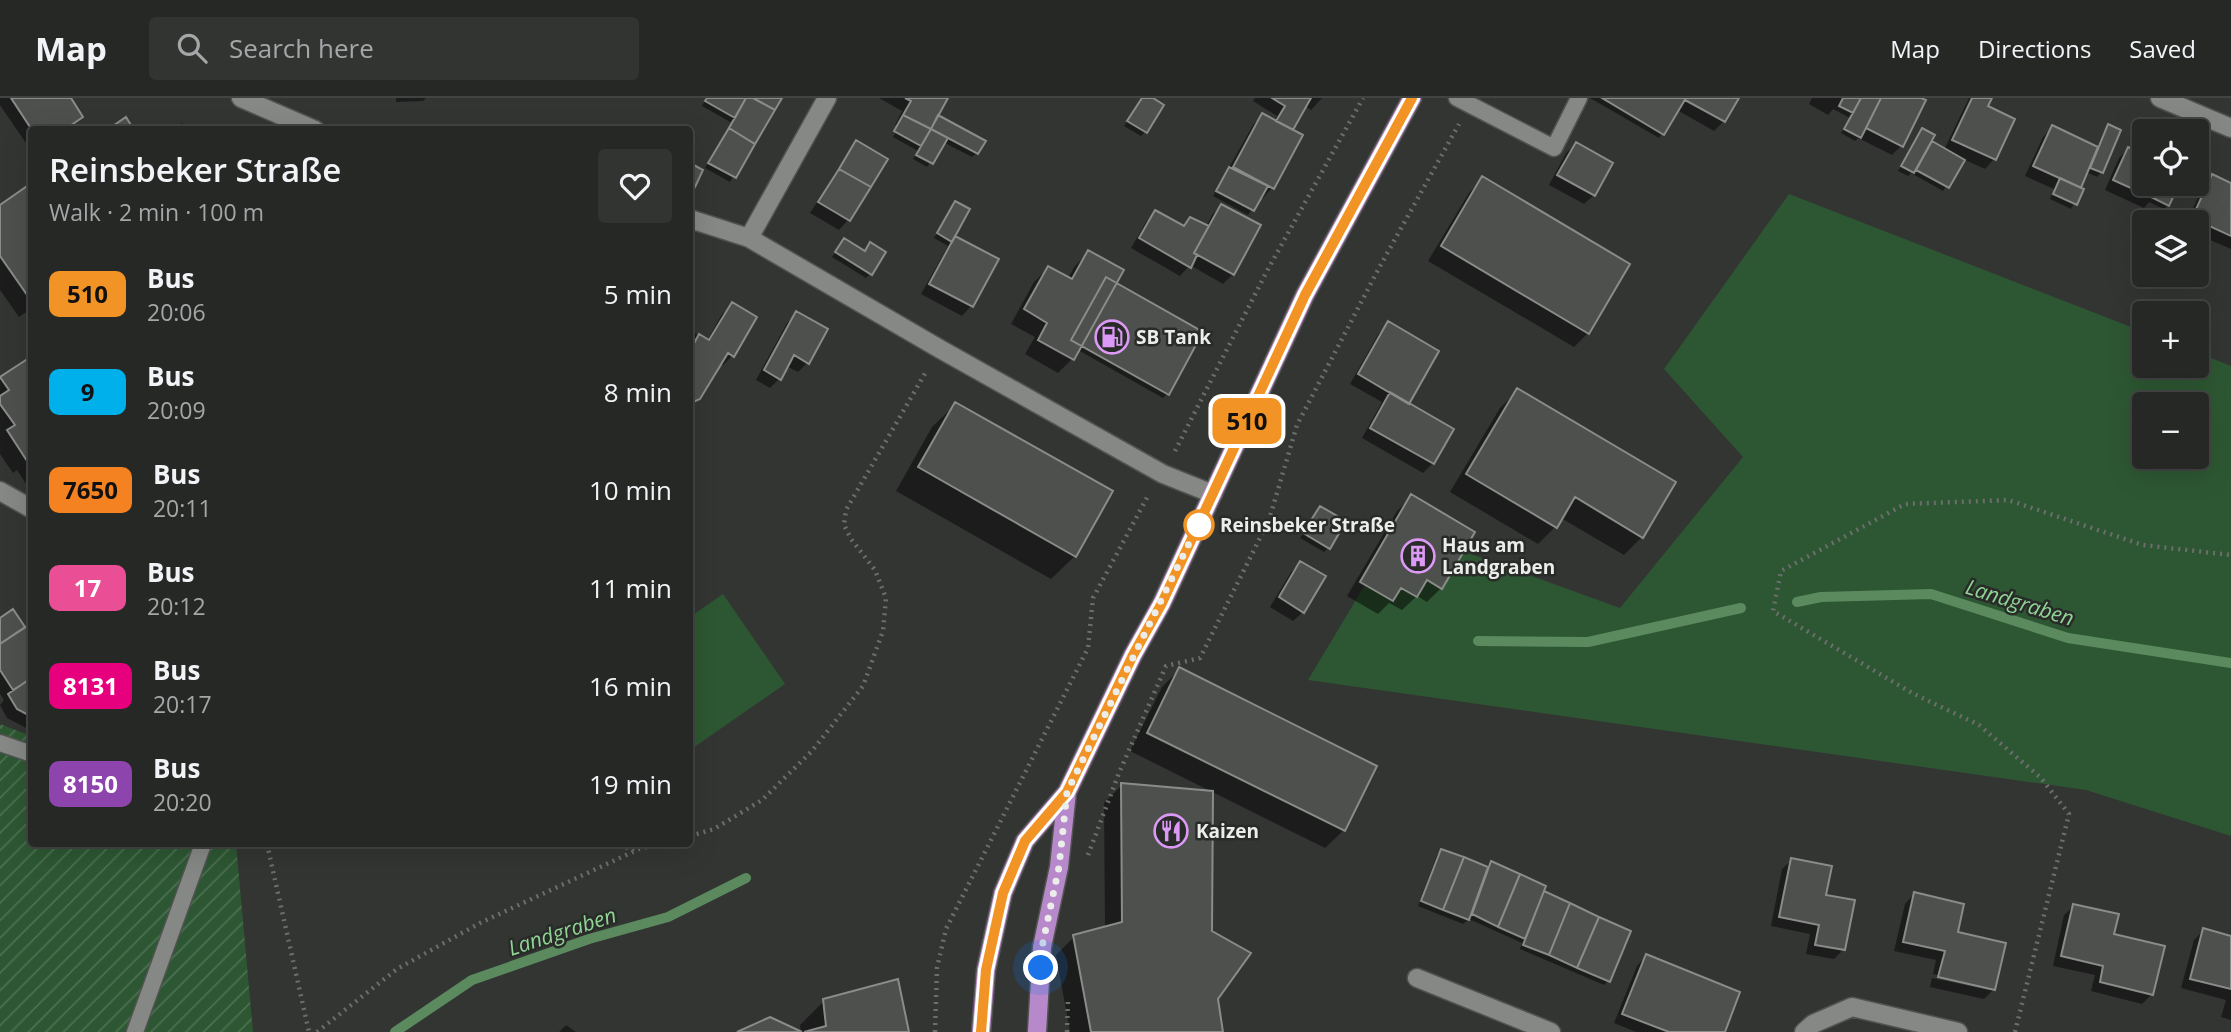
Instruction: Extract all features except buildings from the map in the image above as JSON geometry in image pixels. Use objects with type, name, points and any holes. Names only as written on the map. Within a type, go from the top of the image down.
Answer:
[{"type":"main road","points":[[981,1032],[986,970],[1003,893],[1025,841],[1067,792],[1133,655],[1162,603],[1305,295],[1412,98]]},
{"type":"main road","points":[[1037,1032],[1042,947],[1059,867],[1067,792]]},
{"type":"street","points":[[241,98],[306,126]]},
{"type":"street","points":[[749,238],[827,98]]},
{"type":"street","points":[[2160,98],[2231,128]]},
{"type":"street","points":[[693,220],[749,238],[1163,474],[1213,494]]},
{"type":"street","points":[[0,491],[28,507]]},
{"type":"street","points":[[1417,978],[1551,1032]]},
{"type":"street","points":[[1804,1032],[1813,1024],[1852,1007],[1958,1032]]},
{"type":"lane","points":[[1463,101],[1555,148],[1579,98]]},
{"type":"lane","points":[[0,743],[28,753]]},
{"type":"lane","points":[[135,1032],[202,847]]},
{"type":"path","points":[[935,1032],[937,968],[946,929],[1088,648],[1093,598],[1148,496],[1163,474],[1267,271],[1363,98]]},
{"type":"path","points":[[1087,859],[1119,773],[1166,666],[1200,658],[1269,520],[1297,425],[1463,101]]},
{"type":"path","points":[[693,834],[714,829],[762,800],[812,751],[863,685],[883,631],[886,598],[875,570],[851,539],[844,525],[846,510],[940,349]]},
{"type":"path","points":[[2015,1032],[2069,814],[2041,778],[1979,725],[1912,693],[1773,611],[1781,571],[1906,503],[2008,500],[2143,545],[2231,555]]},
{"type":"path","points":[[268,847],[309,1032]]},
{"type":"path","points":[[623,847],[639,849]]},
{"type":"path","points":[[317,1032],[397,969],[480,923],[647,847]]},
{"type":"path","points":[[1068,996],[1068,1032]]},
{"type":"green space","points":[[1789,194],[2132,327],[2132,378],[2209,378],[2209,357],[2231,366],[2231,836],[2086,790],[1308,680],[1399,528],[1620,608],[1743,457],[1664,369]]},
{"type":"green space","points":[[723,594],[785,684],[693,748],[693,615]]},
{"type":"green space","points":[[0,724],[28,735],[28,847],[236,847],[253,1032],[0,1032]]},
{"type":"waterway","name":"Landgraben","points":[[1797,602],[1821,597],[1931,594],[2068,638],[2231,663]]},
{"type":"waterway","name":"Landgraben","points":[[1478,641],[1588,642],[1741,608]]},
{"type":"waterway","name":"Landgraben","points":[[395,1032],[472,980],[589,939],[668,917],[746,878]]},
{"type":"bus line","name":"510","points":[[981,1032],[986,970],[1003,893],[1025,841],[1067,792],[1133,655],[1162,603],[1305,295],[1412,98]]},
{"type":"place","name":"SB Tank","points":[[1112,337]]},
{"type":"place","name":"Reinsbeker Straße","points":[[1199,525]]},
{"type":"place","name":"Haus am Landgraben","points":[[1418,556]]},
{"type":"place","name":"Kaizen","points":[[1171,831]]},
{"type":"route","points":[[1041,968],[1042,947],[1059,867],[1067,792],[1203,515],[1199,525]]}]
